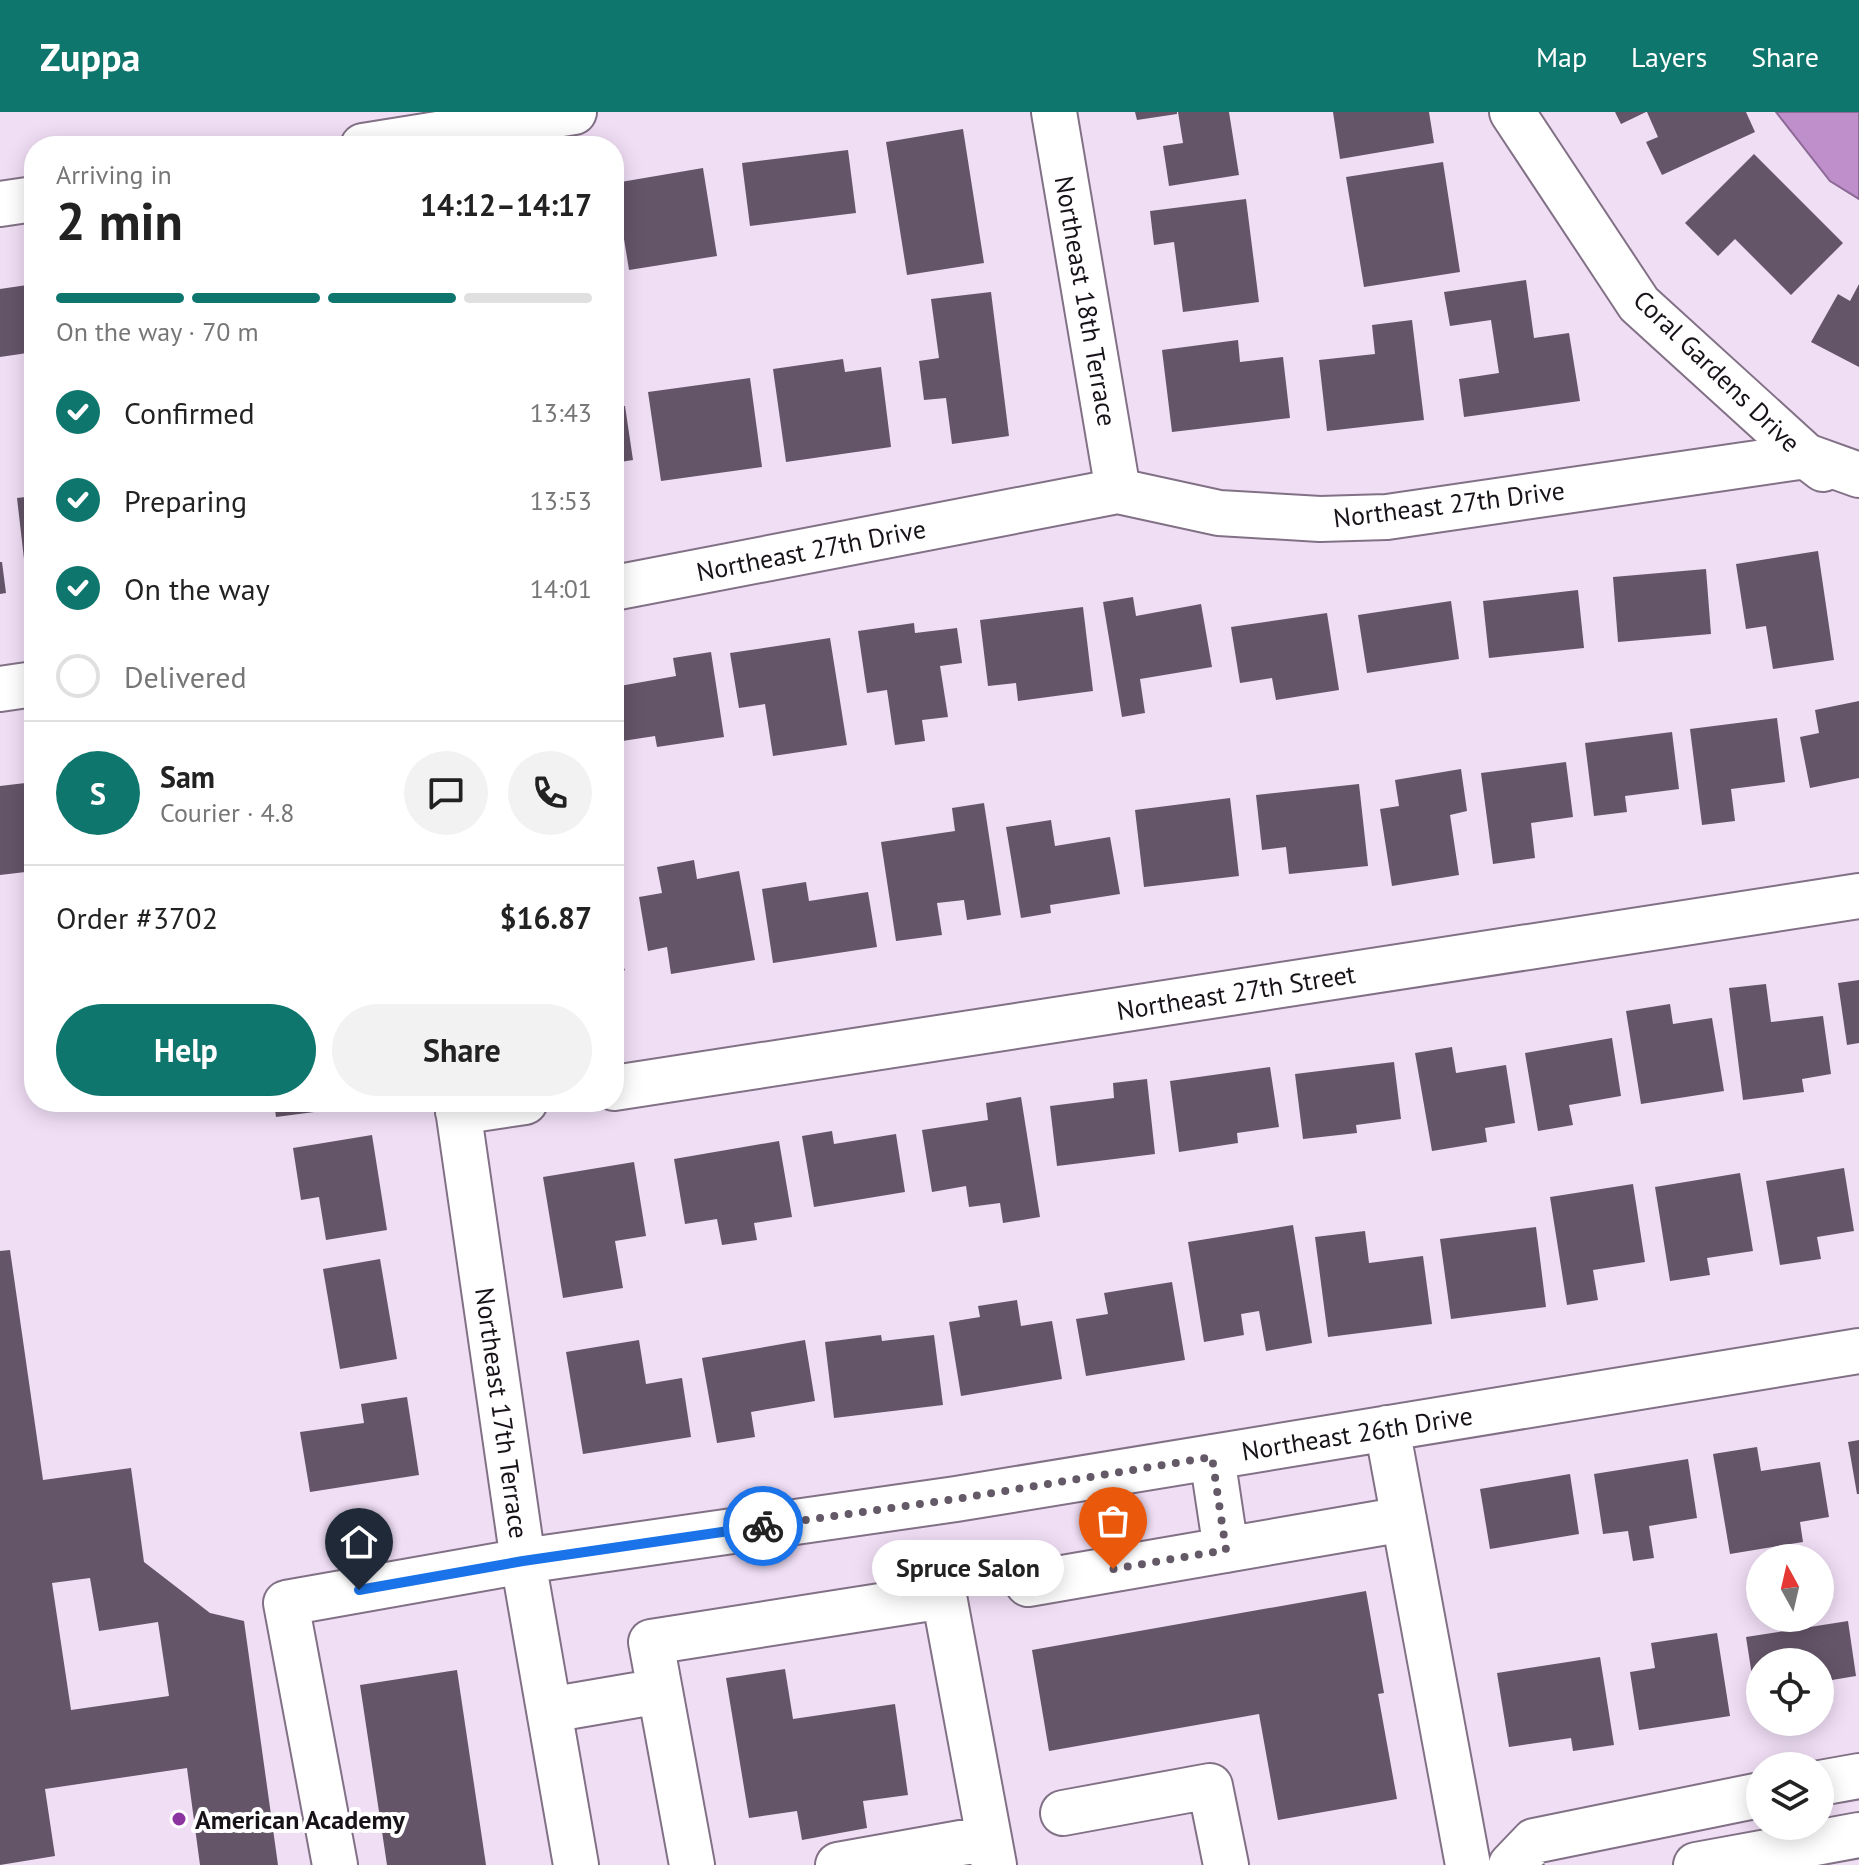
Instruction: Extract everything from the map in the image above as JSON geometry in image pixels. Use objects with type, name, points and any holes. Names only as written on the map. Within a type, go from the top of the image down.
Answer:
[{"type":"street","points":[[425,136],[574,112]]},
{"type":"street","name":"Northeast 18th Terrace","points":[[1054,112],[1118,491]]},
{"type":"street","name":"Coral Gardens Drive","points":[[1512,112],[1639,304],[1806,456],[1859,494]]},
{"type":"street","points":[[0,204],[24,200]]},
{"type":"street","name":"Northeast 27th Drive","points":[[624,586],[1118,491],[1219,513],[1320,519],[1387,517],[1806,456],[1859,475]]},
{"type":"street","points":[[0,689],[24,685]]},
{"type":"street","name":"Northeast 27th Street","points":[[624,1086],[1859,896]]},
{"type":"street","name":"Northeast 17th Terrace","points":[[458,1112],[523,1561],[576,1865]]},
{"type":"street","name":"Northeast 26th Drive","points":[[335,1865],[286,1603],[523,1561],[956,1499],[1859,1351]]},
{"type":"street","points":[[1387,1428],[1468,1865]]},
{"type":"street","points":[[1212,1457],[1226,1550]]},
{"type":"street","points":[[1028,1584],[1404,1519]]},
{"type":"street","points":[[692,1865],[651,1642],[944,1596],[991,1852],[838,1865]]},
{"type":"street","points":[[549,1710],[660,1691]]},
{"type":"street","points":[[1834,1780],[1859,1776]]},
{"type":"street","points":[[1063,1813],[1210,1786],[1226,1865]]},
{"type":"street","points":[[1511,1865],[1534,1841],[1746,1798]]},
{"type":"street","points":[[1696,1865],[1859,1835]]},
{"type":"shaded area","points":[[1776,112],[1859,112],[1859,199],[1830,181]]},
{"type":"building","points":[[1135,112],[1177,112],[1177,114],[1137,120]]},
{"type":"building","points":[[1178,112],[1229,112],[1239,175],[1169,186],[1163,146],[1183,143]]},
{"type":"building","points":[[1333,112],[1429,112],[1434,143],[1340,159]]},
{"type":"building","points":[[1615,112],[1646,112],[1621,124]]},
{"type":"building","points":[[1647,112],[1746,112],[1755,132],[1662,175],[1646,142],[1658,137]]},
{"type":"building","points":[[963,129],[984,263],[907,275],[886,142]]},
{"type":"building","points":[[848,150],[856,213],[750,226],[742,163]]},
{"type":"building","points":[[1754,154],[1843,243],[1791,295],[1735,239],[1718,256],[1685,223]]},
{"type":"building","points":[[1443,162],[1460,272],[1364,287],[1346,177]]},
{"type":"building","points":[[703,168],[717,256],[629,270],[624,239],[624,181]]},
{"type":"building","points":[[1246,199],[1259,302],[1183,312],[1174,242],[1154,245],[1150,211]]},
{"type":"building","points":[[1526,280],[1534,338],[1569,333],[1580,401],[1464,417],[1459,379],[1499,373],[1491,320],[1450,326],[1444,292]]},
{"type":"building","points":[[1859,284],[1859,367],[1811,342],[1838,294],[1850,301]]},
{"type":"building","points":[[24,285],[24,353],[0,357],[0,289]]},
{"type":"building","points":[[991,292],[1009,436],[952,444],[946,398],[924,400],[919,361],[939,358],[931,299]]},
{"type":"building","points":[[1412,320],[1424,420],[1327,431],[1319,360],[1375,354],[1372,325]]},
{"type":"building","points":[[1238,340],[1240,362],[1283,357],[1290,418],[1172,432],[1162,350]]},
{"type":"building","points":[[843,359],[845,372],[881,367],[891,447],[786,462],[773,369]]},
{"type":"building","points":[[750,378],[762,467],[661,481],[648,392]]},
{"type":"building","points":[[624,406],[633,460],[624,461]]},
{"type":"building","points":[[24,497],[24,559],[17,498]]},
{"type":"building","points":[[1818,551],[1834,660],[1773,669],[1766,626],[1746,629],[1736,564]]},
{"type":"building","points":[[0,562],[6,593],[0,594]]},
{"type":"building","points":[[1706,569],[1711,634],[1618,642],[1613,577]]},
{"type":"building","points":[[1578,590],[1584,648],[1489,658],[1483,601]]},
{"type":"building","points":[[1133,597],[1136,616],[1201,604],[1212,667],[1140,679],[1145,713],[1122,717],[1103,602]]},
{"type":"building","points":[[1451,601],[1459,659],[1367,673],[1358,615]]},
{"type":"building","points":[[1083,607],[1093,691],[1018,701],[1016,683],[988,686],[980,620]]},
{"type":"building","points":[[1327,613],[1339,690],[1276,700],[1272,678],[1240,683],[1231,627]]},
{"type":"building","points":[[914,623],[915,633],[957,628],[962,663],[940,666],[948,717],[922,720],[925,741],[895,745],[887,690],[867,693],[858,631]]},
{"type":"building","points":[[830,638],[847,745],[773,756],[765,704],[739,708],[730,653]]},
{"type":"building","points":[[711,652],[724,737],[657,747],[655,736],[624,741],[624,685],[676,676],[673,658]]},
{"type":"building","points":[[1859,701],[1859,778],[1810,788],[1800,737],[1819,733],[1815,710]]},
{"type":"building","points":[[1777,718],[1785,782],[1731,789],[1735,821],[1702,825],[1690,729]]},
{"type":"building","points":[[1672,732],[1679,789],[1625,796],[1627,812],[1594,816],[1585,743]]},
{"type":"building","points":[[1566,762],[1573,817],[1531,823],[1535,858],[1493,864],[1481,773]]},
{"type":"building","points":[[1461,769],[1467,811],[1450,815],[1459,875],[1392,886],[1380,809],[1399,806],[1395,780]]},
{"type":"building","points":[[24,783],[24,872],[0,875],[0,786]]},
{"type":"building","points":[[1359,784],[1368,866],[1289,874],[1286,847],[1262,850],[1256,795]]},
{"type":"building","points":[[1230,798],[1239,876],[1144,887],[1135,810]]},
{"type":"building","points":[[984,803],[1001,915],[967,920],[964,900],[937,903],[942,935],[896,941],[881,842],[955,831],[952,808]]},
{"type":"building","points":[[1051,820],[1055,846],[1110,837],[1120,894],[1050,905],[1051,913],[1021,918],[1006,827]]},
{"type":"building","points":[[694,860],[697,879],[739,871],[755,960],[671,974],[667,947],[648,951],[639,897],[662,893],[657,867]]},
{"type":"building","points":[[806,882],[809,901],[868,892],[877,947],[773,963],[762,889]]},
{"type":"building","points":[[1859,980],[1859,1043],[1847,1045],[1838,983]]},
{"type":"building","points":[[1766,984],[1771,1022],[1823,1016],[1831,1074],[1802,1079],[1804,1092],[1743,1100],[1729,988]]},
{"type":"building","points":[[1670,1004],[1673,1024],[1712,1018],[1724,1091],[1641,1104],[1626,1011]]},
{"type":"building","points":[[1612,1038],[1621,1096],[1569,1105],[1573,1125],[1538,1131],[1525,1053]]},
{"type":"building","points":[[1452,1047],[1456,1073],[1506,1065],[1515,1123],[1485,1128],[1487,1142],[1432,1151],[1415,1053]]},
{"type":"building","points":[[1394,1062],[1401,1119],[1356,1125],[1357,1133],[1303,1139],[1295,1074]]},
{"type":"building","points":[[1270,1067],[1279,1127],[1237,1133],[1238,1143],[1179,1152],[1170,1081]]},
{"type":"building","points":[[1147,1079],[1155,1154],[1057,1166],[1050,1106],[1114,1098],[1113,1083]]},
{"type":"building","points":[[1021,1097],[1040,1217],[1003,1223],[1000,1203],[969,1207],[966,1186],[932,1192],[922,1130],[988,1120],[986,1103]]},
{"type":"building","points":[[275,1112],[314,1112],[276,1117]]},
{"type":"building","points":[[832,1131],[834,1144],[896,1134],[905,1192],[814,1207],[802,1136]]},
{"type":"building","points":[[372,1135],[387,1230],[326,1240],[319,1197],[301,1200],[293,1148]]},
{"type":"building","points":[[779,1141],[792,1217],[754,1223],[757,1240],[722,1245],[717,1219],[685,1224],[674,1159]]},
{"type":"building","points":[[634,1162],[646,1236],[615,1241],[623,1288],[563,1298],[543,1177]]},
{"type":"building","points":[[1844,1168],[1854,1231],[1817,1237],[1821,1259],[1780,1265],[1766,1181]]},
{"type":"building","points":[[1740,1173],[1753,1251],[1707,1258],[1710,1275],[1670,1281],[1655,1187]]},
{"type":"building","points":[[1633,1184],[1645,1262],[1593,1270],[1598,1300],[1567,1305],[1550,1197]]},
{"type":"building","points":[[1293,1225],[1312,1343],[1266,1351],[1259,1311],[1241,1314],[1244,1335],[1204,1342],[1188,1242]]},
{"type":"building","points":[[1536,1227],[1546,1307],[1451,1319],[1440,1239]]},
{"type":"building","points":[[1365,1231],[1369,1263],[1423,1256],[1432,1324],[1328,1337],[1315,1237]]},
{"type":"building","points":[[10,1250],[43,1480],[131,1468],[144,1562],[210,1613],[244,1621],[278,1865],[200,1865],[187,1768],[45,1789],[55,1856],[0,1865],[0,1251]],"holes":[[[90,1578],[99,1631],[158,1622],[169,1696],[71,1710],[52,1583]]]},
{"type":"building","points":[[380,1259],[397,1359],[340,1369],[323,1269]]},
{"type":"building","points":[[1172,1282],[1185,1360],[1086,1376],[1076,1319],[1108,1314],[1104,1293]]},
{"type":"building","points":[[1017,1300],[1021,1326],[1052,1321],[1062,1379],[961,1396],[949,1322],[980,1317],[978,1306]]},
{"type":"building","points":[[881,1335],[882,1341],[934,1335],[943,1405],[834,1418],[825,1342]]},
{"type":"building","points":[[639,1340],[646,1384],[682,1378],[691,1437],[583,1454],[566,1352]]},
{"type":"building","points":[[805,1340],[815,1401],[751,1412],[755,1437],[717,1443],[702,1358]]},
{"type":"building","points":[[407,1397],[419,1475],[310,1492],[300,1432],[364,1423],[361,1404]]},
{"type":"building","points":[[1859,1440],[1859,1494],[1857,1494],[1848,1442]]},
{"type":"building","points":[[1757,1447],[1761,1471],[1820,1462],[1829,1517],[1800,1522],[1803,1542],[1746,1544],[1746,1551],[1730,1554],[1713,1454]]},
{"type":"building","points":[[1688,1459],[1697,1518],[1649,1526],[1654,1558],[1633,1561],[1628,1531],[1603,1534],[1594,1474]]},
{"type":"building","points":[[1570,1474],[1579,1534],[1490,1549],[1480,1489]]},
{"type":"building","points":[[1366,1591],[1384,1693],[1378,1694],[1397,1799],[1278,1820],[1259,1714],[1049,1751],[1032,1650]]},
{"type":"building","points":[[1848,1621],[1856,1676],[1834,1680],[1834,1648],[1748,1648],[1746,1637],[1778,1632],[1834,1632],[1834,1623]]},
{"type":"building","points":[[1717,1633],[1730,1716],[1639,1730],[1630,1672],[1655,1668],[1651,1643]]},
{"type":"building","points":[[1600,1657],[1614,1745],[1573,1751],[1571,1738],[1509,1747],[1497,1673]]},
{"type":"building","points":[[785,1669],[793,1719],[895,1704],[908,1795],[863,1801],[867,1828],[802,1840],[797,1811],[749,1818],[726,1678]]},
{"type":"building","points":[[457,1670],[486,1865],[387,1865],[360,1685]]},
{"type":"way so far","points":[[763,1526],[956,1499],[1212,1457],[1226,1550],[1113,1569]]},
{"type":"place","name":"Spruce Salon","points":[[1113,1569]]},
{"type":"place","name":"American Academy","points":[[179,1819]]},
{"type":"route","points":[[359,1590],[523,1561],[763,1526]]}]
